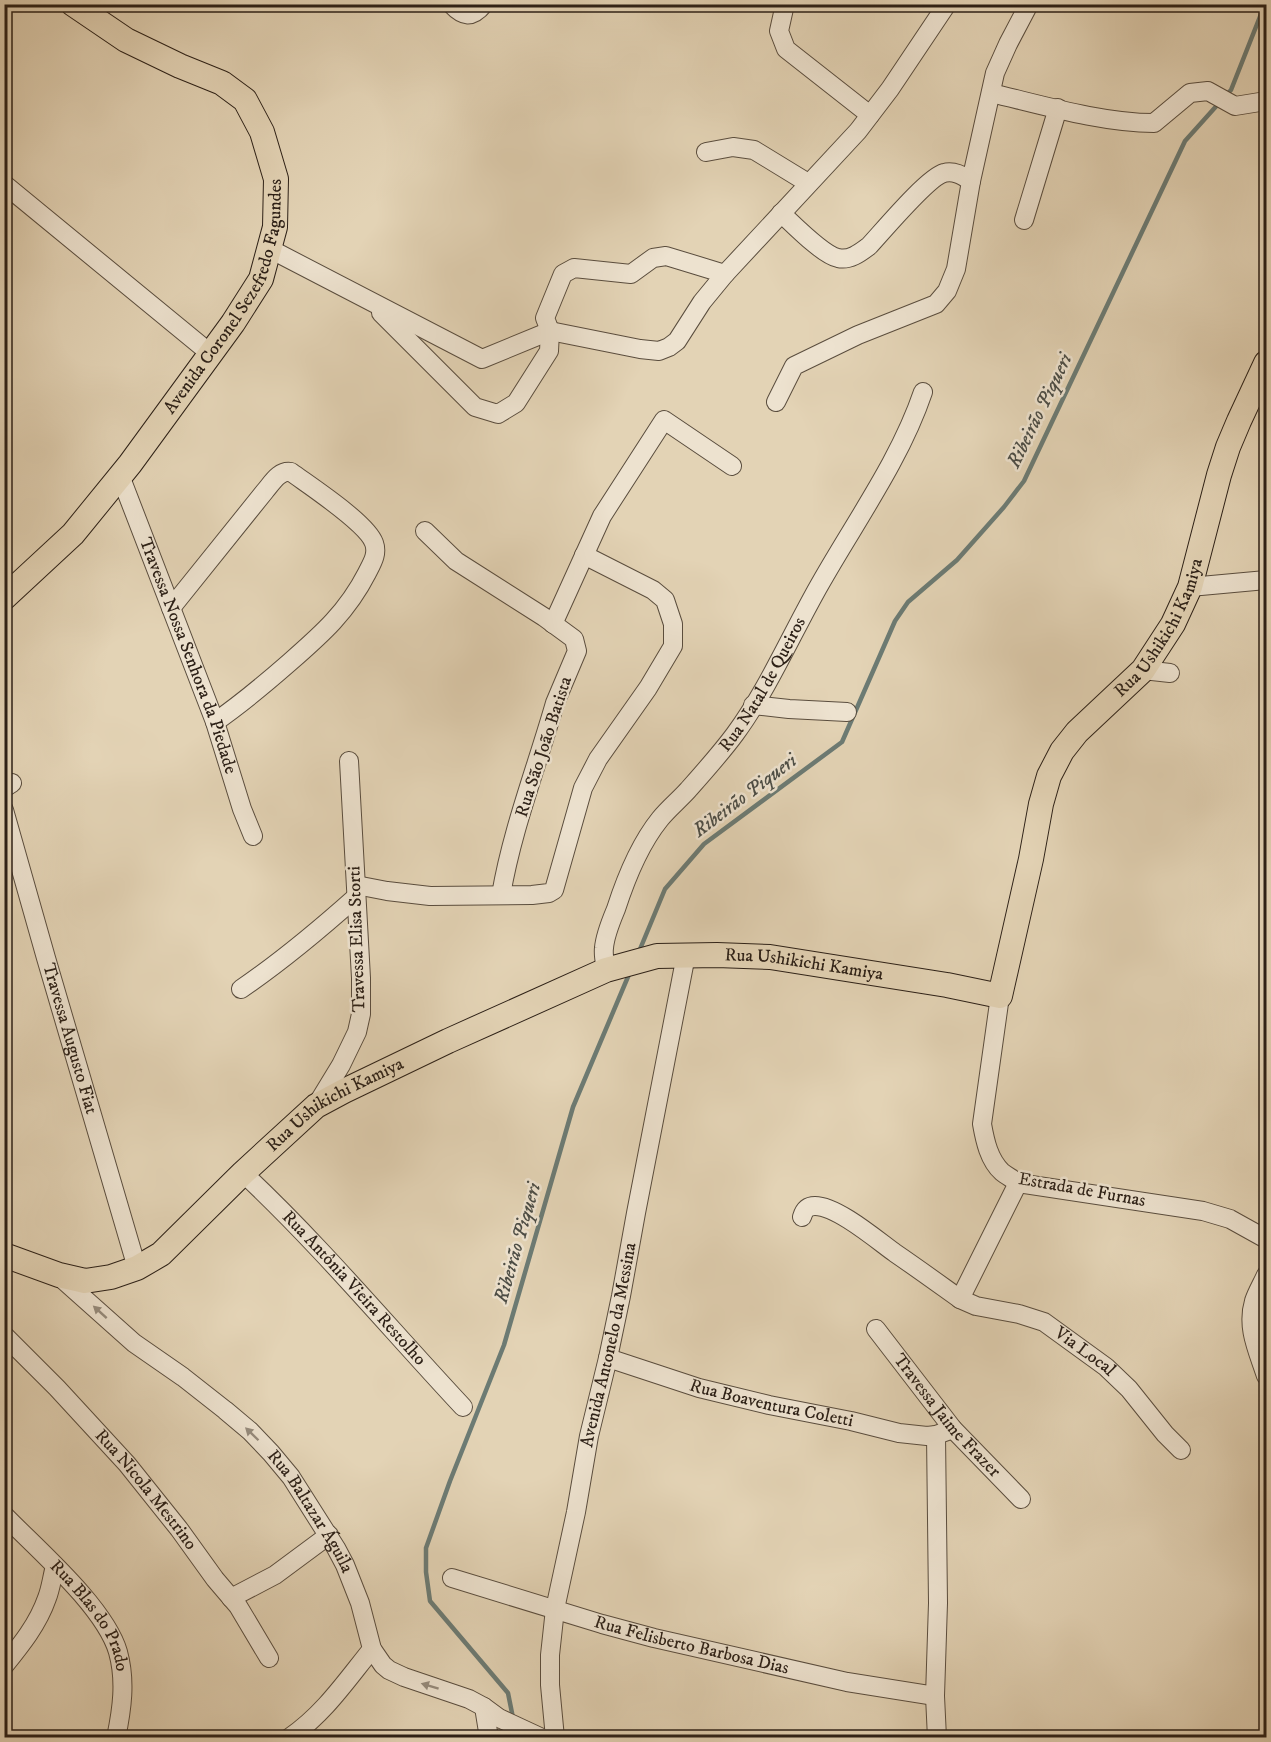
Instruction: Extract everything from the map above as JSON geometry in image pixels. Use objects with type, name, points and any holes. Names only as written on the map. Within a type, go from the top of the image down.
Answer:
[{"type":"main road","name":"Avenida Coronel Sezefredo Fagundes","points":[[4,598],[73,534],[121,478],[211,354],[261,279],[275,227],[276,179],[262,132],[245,100],[222,83],[126,40],[73,4]]},
{"type":"main road","name":"Rua Ushikichi Kamiya","points":[[4,1255],[59,1275],[86,1281],[111,1277],[136,1268],[161,1254],[243,1173],[316,1106],[344,1090],[448,1041],[610,969],[657,956],[770,957],[1000,996],[1049,776],[1062,751],[1077,732],[1143,670],[1173,624],[1190,587],[1228,447],[1266,363]]},
{"type":"street","points":[[451,4],[463,15],[470,15],[484,4]]},
{"type":"street","points":[[785,4],[779,31],[786,49],[870,115]]},
{"type":"street","points":[[270,249],[482,359],[550,331],[659,351],[677,341],[702,302],[725,274],[858,131],[890,89],[947,4]]},
{"type":"street","points":[[776,402],[794,366],[858,335],[936,304],[947,291],[956,269],[971,181],[995,74],[1029,4]]},
{"type":"street","points":[[991,93],[1112,120],[1154,123],[1190,93],[1208,91],[1235,106],[1266,101]]},
{"type":"street","points":[[1024,220],[1058,108]]},
{"type":"street","points":[[706,152],[733,147],[754,150],[808,183]]},
{"type":"street","points":[[781,213],[825,252],[838,258],[847,258],[860,253],[869,246],[922,189],[938,176],[951,172],[960,174],[971,181]]},
{"type":"street","points":[[4,184],[211,354]]},
{"type":"street","points":[[369,301],[475,407],[498,414],[516,403],[549,351],[550,331],[545,318],[563,274],[574,268],[631,274],[652,258],[666,256],[725,274]]},
{"type":"street","name":"Rua Natal de Queiros","points":[[610,969],[603,950],[620,896],[636,857],[660,818],[735,734],[753,705],[820,584],[878,487],[923,392]]},
{"type":"street","points":[[553,624],[602,516],[664,420],[732,466]]},
{"type":"street","points":[[171,608],[270,485],[286,471],[291,472],[353,519],[372,538],[376,551],[374,559],[360,587],[337,618],[270,680],[215,722]]},
{"type":"street","name":"Travessa Nossa Senhora da Piedade","points":[[121,478],[215,722],[242,809],[253,836]]},
{"type":"street","name":"Rua São João Batista","points":[[424,531],[456,561],[574,639],[578,651],[555,703],[506,866],[501,895]]},
{"type":"street","points":[[241,989],[302,945],[356,891],[430,896],[532,895],[549,893],[554,890],[583,788],[598,759],[648,687],[673,646],[674,624],[665,600],[653,590],[584,555]]},
{"type":"street","points":[[1190,587],[1266,580]]},
{"type":"street","points":[[1143,670],[1170,673]]},
{"type":"street","points":[[753,705],[847,712]]},
{"type":"street","name":"Travessa Elisa Storti","points":[[316,1106],[345,1057],[357,1032],[361,1014],[361,978],[348,761]]},
{"type":"street","name":"Travessa Augusto Fiat","points":[[4,810],[136,1268]]},
{"type":"street","name":"Avenida Antonelo da Messina","points":[[555,1737],[550,1685],[550,1655],[555,1609],[576,1512],[589,1436],[608,1358],[686,956]]},
{"type":"street","name":"Estrada de Furnas","points":[[1000,996],[982,1124],[985,1143],[1002,1172],[1018,1183],[1203,1211],[1230,1219],[1266,1239]]},
{"type":"street","name":"Rua Antônia Vieira Restolho","points":[[243,1173],[270,1198],[385,1320],[462,1407]]},
{"type":"street","points":[[960,1299],[1018,1183]]},
{"type":"street","name":"Via Local","points":[[802,1217],[808,1207],[825,1208],[846,1218],[960,1299],[976,1306],[1019,1314],[1044,1322],[1106,1367],[1129,1389],[1181,1450]]},
{"type":"street","name":"Rua Baltazar Águila","points":[[59,1275],[134,1343],[183,1377],[250,1431],[271,1453],[291,1478],[329,1535],[357,1593],[372,1649],[389,1670],[414,1681],[469,1699],[499,1718],[534,1734]]},
{"type":"street","points":[[1266,1275],[1255,1300],[1251,1325],[1266,1376]]},
{"type":"street","name":"Travessa Jaime Frazer","points":[[876,1329],[944,1432],[1021,1499]]},
{"type":"street","name":"Rua Nicola Mestrino","points":[[4,1335],[127,1464],[231,1598],[269,1658]]},
{"type":"street","name":"Rua Boaventura Coletti","points":[[608,1358],[694,1387],[741,1399],[916,1435],[944,1432]]},
{"type":"street","points":[[937,1737],[934,1696],[944,1432]]},
{"type":"street","name":"Rua Blas do Prado","points":[[4,1515],[55,1566],[111,1634],[118,1652],[123,1678],[123,1695],[116,1737]]},
{"type":"street","points":[[231,1598],[275,1575],[329,1535]]},
{"type":"street","points":[[4,1666],[28,1636],[43,1610],[55,1566]]},
{"type":"street","name":"Rua Felisberto Barbosa Dias","points":[[452,1578],[654,1638],[847,1682],[934,1696]]},
{"type":"street","points":[[289,1737],[314,1730],[328,1705],[372,1649]]},
{"type":"street","points":[[484,1707],[489,1737]]},
{"type":"waterway","name":"Ribeirão Piqueri","points":[[1226,95],[1231,90],[1265,4]]},
{"type":"waterway","name":"Ribeirão Piqueri","points":[[638,954],[665,889],[704,844],[842,742],[895,621],[908,602],[957,560],[1024,481],[1185,141],[1220,102]]},
{"type":"waterway","name":"Ribeirão Piqueri","points":[[513,1718],[508,1693],[430,1601],[426,1572],[426,1548],[504,1345],[573,1107],[630,972]]}]
